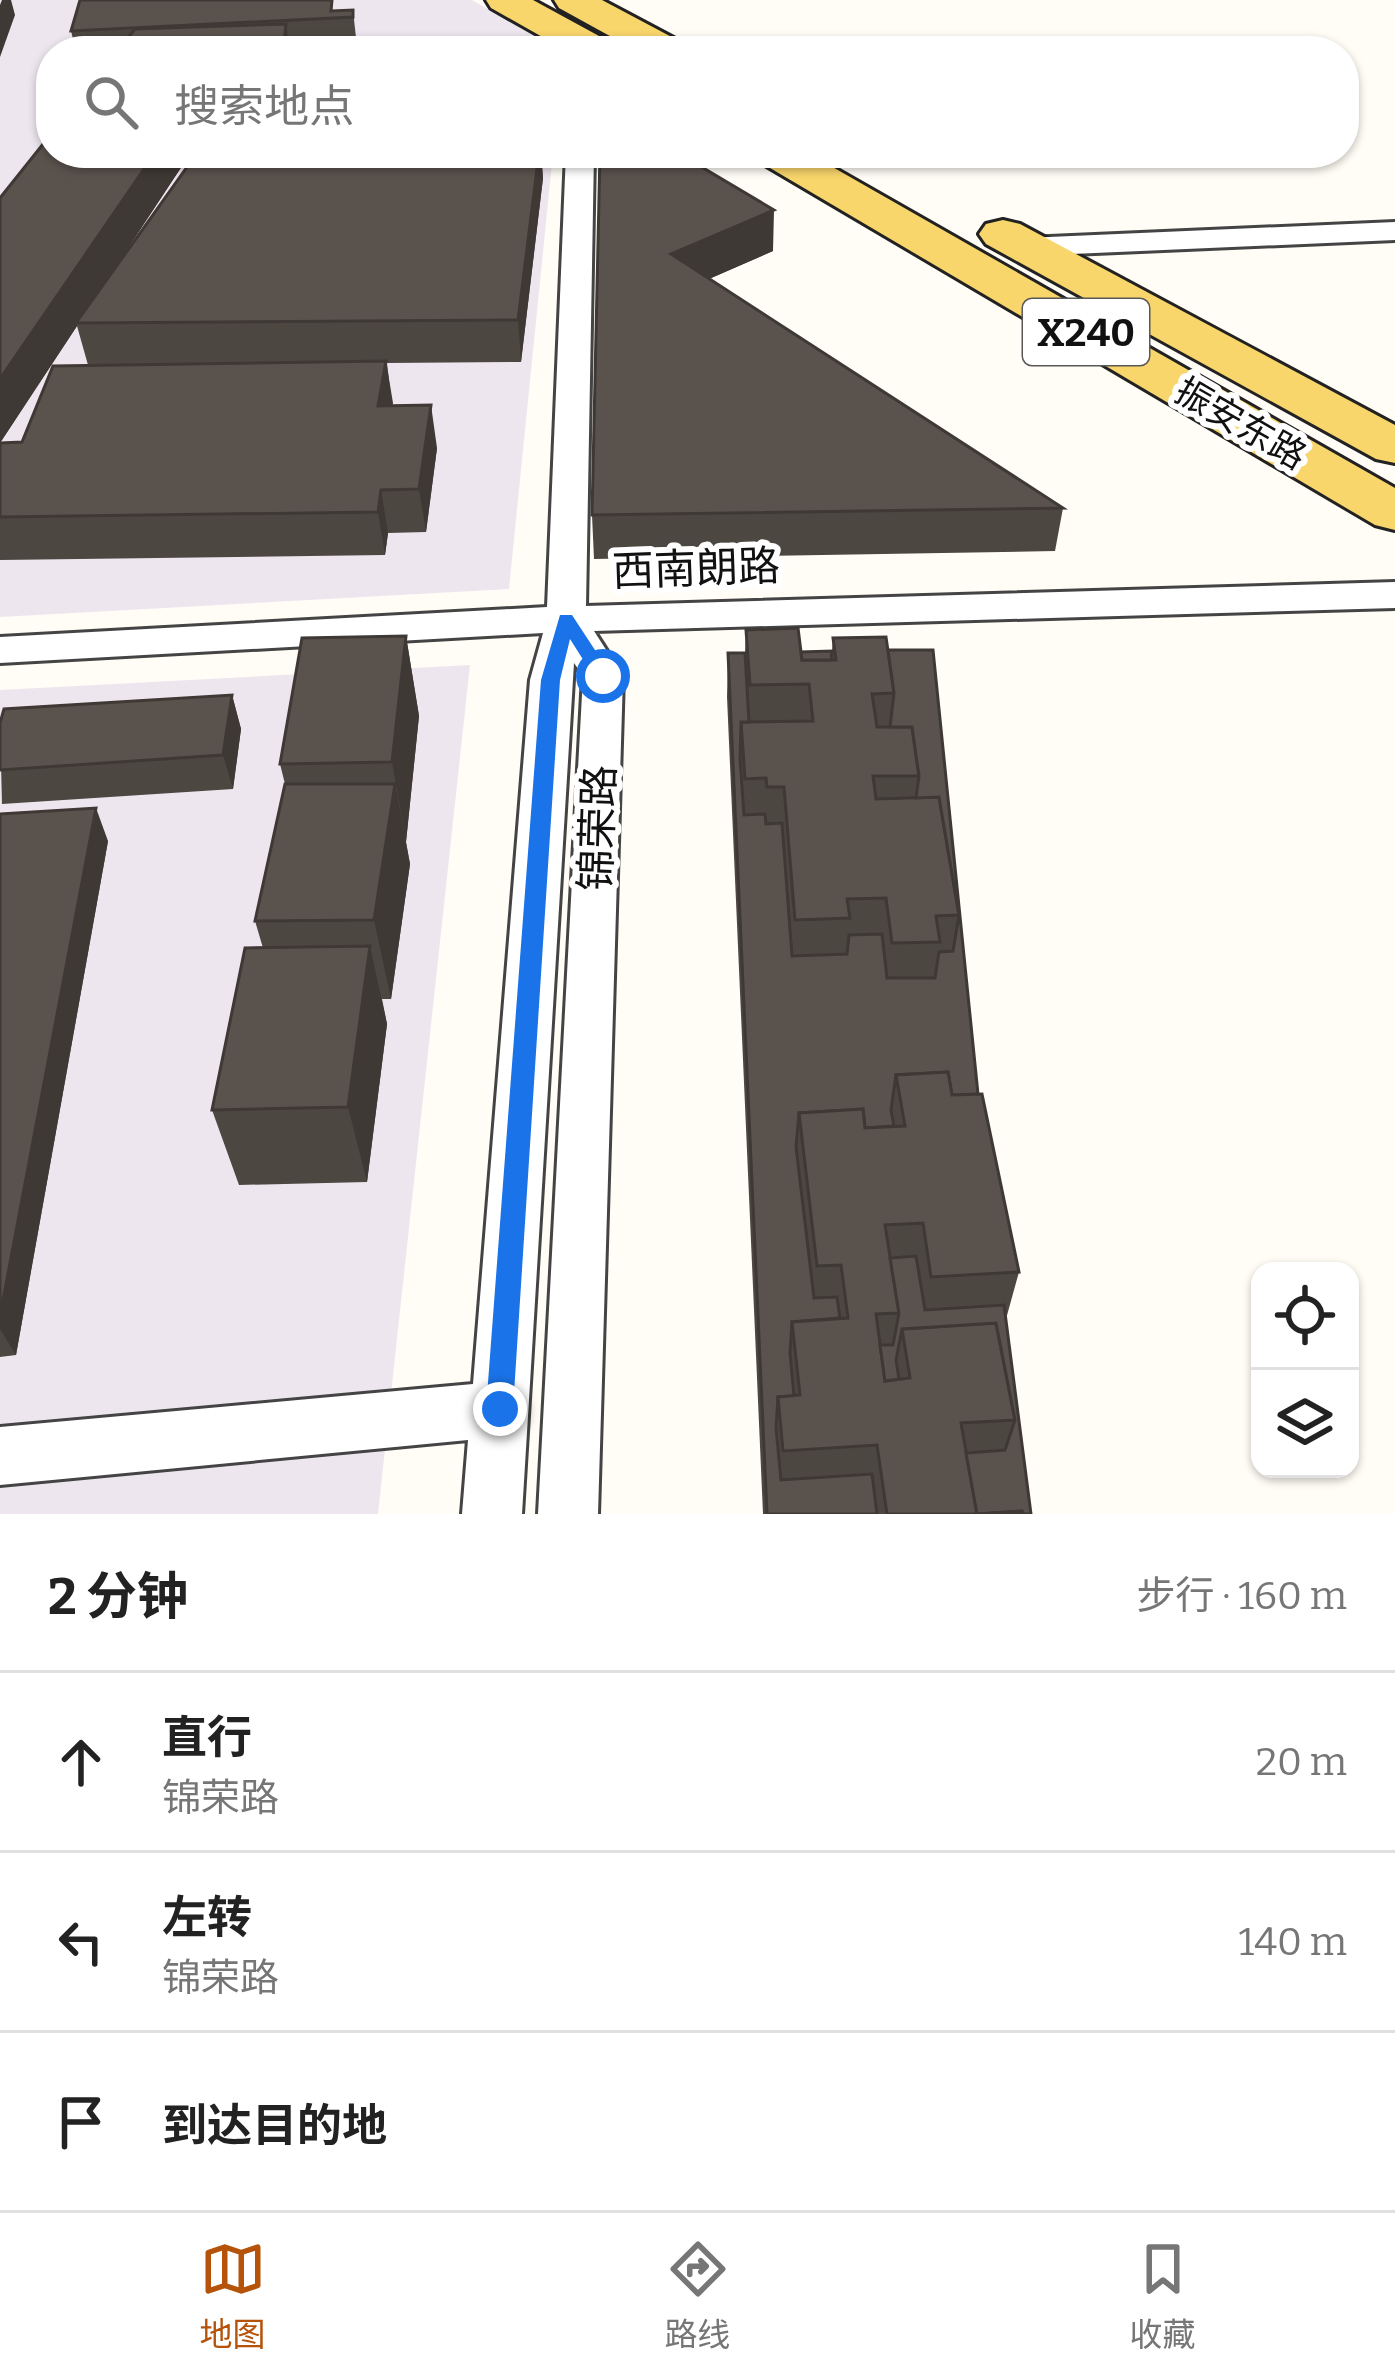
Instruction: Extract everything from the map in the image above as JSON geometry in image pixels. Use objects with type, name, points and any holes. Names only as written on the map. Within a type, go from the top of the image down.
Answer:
[{"type":"main road","points":[[505,0],[569,36]]},
{"type":"main road","points":[[573,0],[639,36]]},
{"type":"main road","name":"振安东路","points":[[802,168],[1395,512]]},
{"type":"main road","name":"振安东路","points":[[882,168],[1395,447]]},
{"type":"street","points":[[566,619],[580,168]]},
{"type":"street","points":[[1026,247],[1395,231]]},
{"type":"street","name":"西南朗路","points":[[0,650],[566,619],[1395,596]]},
{"type":"street","name":"锦荣路","points":[[492,1514],[550,680],[566,619]]},
{"type":"street","name":"锦荣路","points":[[566,619],[603,676],[568,1514]]},
{"type":"street","points":[[0,1456],[500,1409]]},
{"type":"shaded area","points":[[0,0],[472,0],[534,36],[36,36],[36,168],[551,168],[509,589],[0,617]]},
{"type":"shaded area","points":[[470,665],[378,1514],[0,1514],[0,690]]},
{"type":"building","points":[[80,0],[332,0],[331,11],[353,10],[353,17],[71,31]]},
{"type":"building","points":[[286,24],[285,36],[129,36],[135,29]]},
{"type":"building","points":[[36,153],[36,168],[145,168],[0,379],[0,198]]},
{"type":"building","points":[[186,168],[537,168],[518,320],[76,323]]},
{"type":"building","points":[[600,168],[703,168],[774,210],[671,254],[1063,508],[592,515]]},
{"type":"building","points":[[386,361],[378,406],[431,405],[419,489],[381,490],[378,512],[0,517],[0,443],[22,442],[53,366]]},
{"type":"building","points":[[798,628],[802,660],[836,660],[833,638],[886,637],[894,693],[872,694],[877,727],[912,727],[919,776],[873,776],[876,799],[939,797],[959,915],[936,916],[940,942],[892,943],[886,898],[847,899],[850,918],[795,920],[784,787],[767,787],[766,778],[745,779],[741,722],[813,721],[809,684],[750,685],[746,630]]},
{"type":"building","points":[[406,636],[392,762],[280,764],[302,638]]},
{"type":"building","points":[[888,650],[933,650],[978,1094],[952,1095],[948,1072],[896,1075],[891,1110],[894,1126],[865,1128],[863,1109],[799,1113],[796,1147],[814,1298],[837,1297],[840,1318],[792,1322],[794,1396],[778,1397],[781,1480],[872,1474],[877,1514],[767,1514],[728,653],[745,653],[749,722],[741,722],[744,815],[765,814],[766,824],[782,823],[792,956],[847,954],[849,935],[882,934],[887,978],[935,978],[939,952],[953,951],[959,915],[939,797],[916,798],[919,776],[912,727],[890,727],[894,693]]},
{"type":"building","points":[[832,651],[831,660],[802,660],[801,652]]},
{"type":"building","points":[[232,695],[223,755],[0,770],[4,709]]},
{"type":"building","points":[[285,784],[395,784],[374,920],[255,921]]},
{"type":"building","points":[[96,808],[0,1316],[0,814]]},
{"type":"building","points":[[370,946],[348,1107],[212,1110],[245,948]]},
{"type":"building","points":[[948,1072],[952,1095],[982,1094],[1019,1272],[931,1277],[923,1223],[885,1225],[899,1313],[876,1314],[885,1381],[910,1378],[902,1329],[996,1323],[1015,1420],[961,1423],[977,1514],[887,1514],[877,1445],[783,1451],[778,1397],[800,1395],[792,1322],[848,1318],[841,1265],[817,1266],[799,1113],[863,1109],[865,1128],[905,1126],[896,1075]]},
{"type":"building","points":[[916,1256],[925,1310],[1004,1305],[1031,1514],[977,1514],[966,1453],[1005,1450],[1015,1420],[996,1323],[902,1329],[896,1360],[899,1379],[885,1381],[880,1345],[893,1345],[899,1313],[890,1258]]},
{"type":"route","points":[[500,1409],[550,680],[566,619],[603,676]]}]
